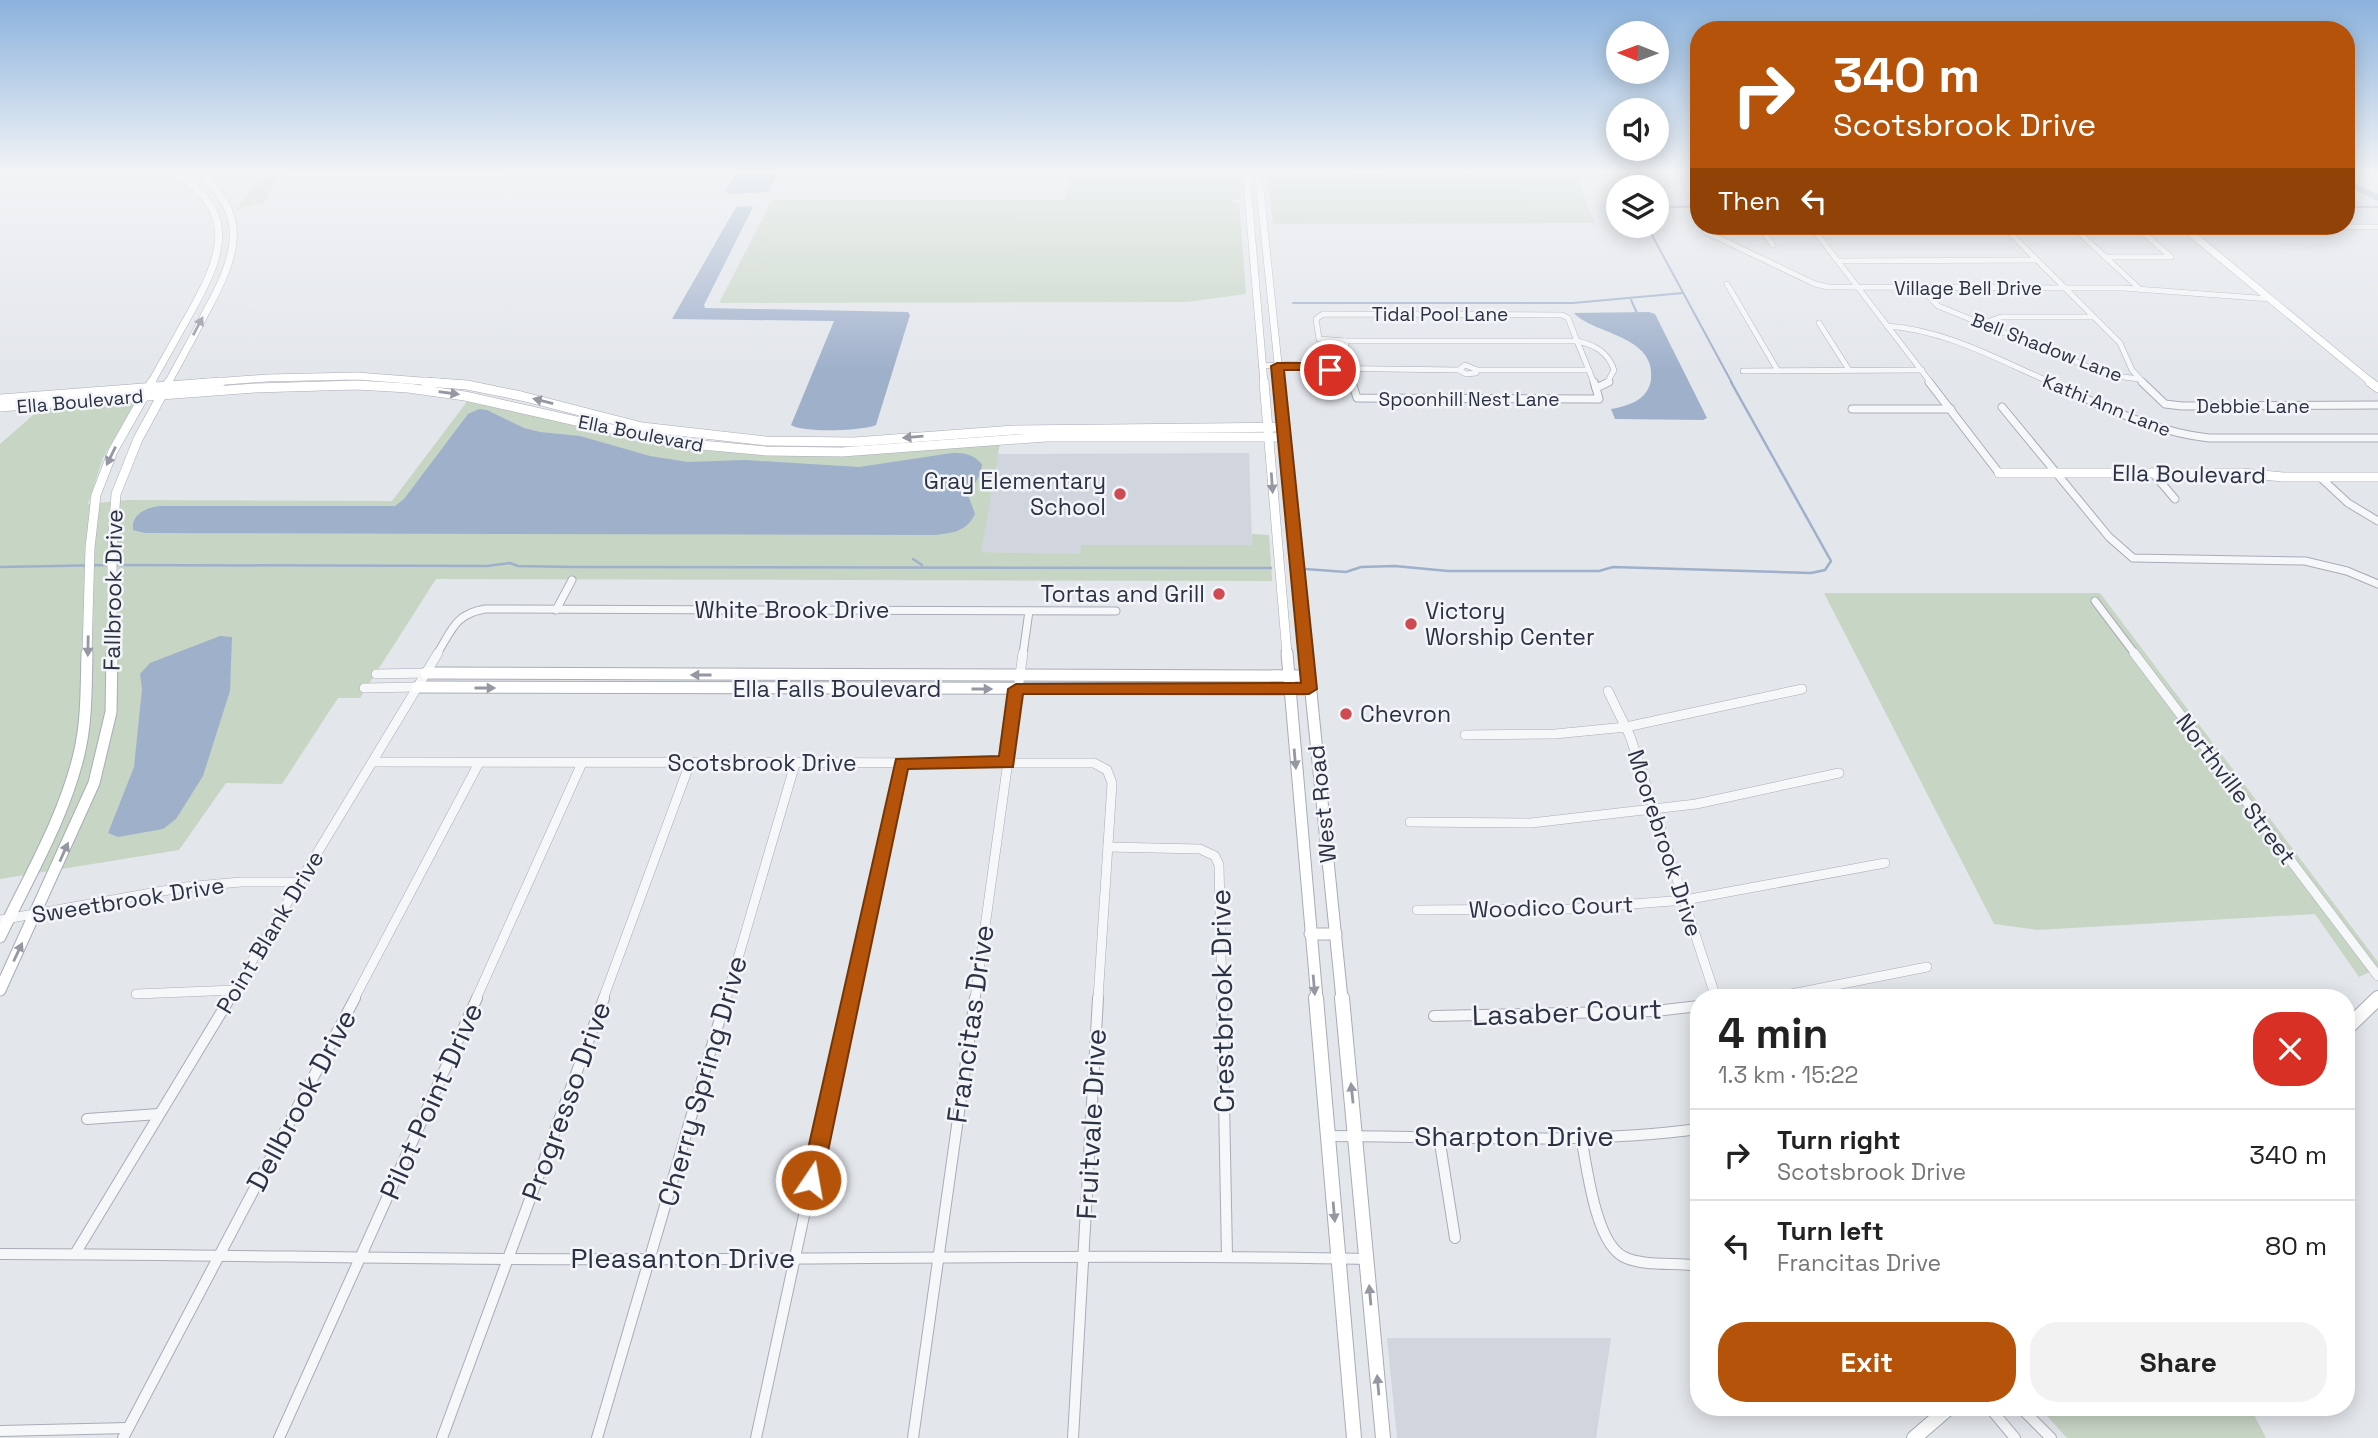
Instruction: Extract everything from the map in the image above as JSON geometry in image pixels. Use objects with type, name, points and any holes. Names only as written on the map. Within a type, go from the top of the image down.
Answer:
[{"type":"main road","name":"Fallbrook Drive","points":[[0,937],[5,919],[55,821],[79,756],[85,724],[89,559],[99,487],[113,451],[210,277],[219,255],[221,237]]},
{"type":"main road","name":"Fallbrook Drive","points":[[0,990],[94,783],[103,750],[111,712],[114,580],[112,551],[119,483],[164,390],[226,275],[234,253],[236,237]]},
{"type":"main road","name":"West Road","points":[[1251,237],[1353,1438]]},
{"type":"main road","name":"West Road","points":[[1265,237],[1356,1137],[1383,1438]]},
{"type":"main road","points":[[2195,237],[2378,388]]},
{"type":"main road","points":[[1255,277],[1268,277]]},
{"type":"main road","points":[[1259,317],[1272,317]]},
{"type":"main road","name":"Ella Boulevard","points":[[0,407],[267,378],[369,376],[442,382],[494,390],[642,427],[744,440],[829,443],[1011,434],[1285,432]]},
{"type":"main road","points":[[361,385],[369,376]]},
{"type":"main road","name":"Ella Boulevard","points":[[164,390],[361,385],[432,390],[483,398],[632,436],[738,449],[827,452],[1011,434]]},
{"type":"main road","points":[[483,398],[494,390]]},
{"type":"main road","name":"Ella Boulevard","points":[[0,399],[146,392]]},
{"type":"main road","points":[[738,449],[744,440]]},
{"type":"main road","name":"Ella Boulevard","points":[[1999,473],[2152,472],[2378,477]]},
{"type":"main road","points":[[99,487],[119,483]]},
{"type":"main road","points":[[89,559],[112,551]]},
{"type":"main road","name":"Ella Falls Boulevard","points":[[426,673],[1018,675],[1289,682],[1309,689]]},
{"type":"main road","points":[[617,689],[624,675]]},
{"type":"main road","points":[[794,689],[799,675]]},
{"type":"main road","name":"Ella Falls Boulevard","points":[[417,687],[1016,689],[1289,682],[1308,676]]},
{"type":"main road","points":[[79,756],[103,750]]},
{"type":"main road","points":[[1300,810],[1322,810]]},
{"type":"main road","points":[[1310,933],[1336,934]]},
{"type":"main road","points":[[2355,1020],[2378,998]]},
{"type":"main road","points":[[1914,1438],[1940,1416]]},
{"type":"street","name":"Village Bell Drive","points":[[1712,237],[1828,288],[2065,288],[2268,297]]},
{"type":"street","points":[[1768,237],[1773,245]]},
{"type":"street","points":[[1820,237],[1999,473]]},
{"type":"street","points":[[2014,237],[2120,344],[2139,379]]},
{"type":"street","points":[[2084,237],[2141,290]]},
{"type":"street","points":[[2106,257],[2171,257],[2148,237]]},
{"type":"street","points":[[1838,261],[2036,260]]},
{"type":"street","points":[[1727,284],[1778,370]]},
{"type":"street","name":"Bell Shadow Lane","points":[[1922,289],[1938,306],[2109,375],[2139,379]]},
{"type":"street","name":"Tidal Pool Lane","points":[[1345,341],[1321,341],[1316,319],[1318,316],[1562,315],[1568,318],[1578,341]]},
{"type":"street","points":[[1985,323],[2001,317],[2094,317]]},
{"type":"street","points":[[1819,323],[1849,370]]},
{"type":"street","name":"Kathi Ann Lane","points":[[1887,326],[1938,334],[2142,422],[2181,435],[2209,438],[2378,438]]},
{"type":"street","points":[[1345,341],[1578,341],[1600,349],[1612,363],[1612,377],[1603,386],[1596,388],[1578,341]]},
{"type":"street","name":"Spoonhill Nest Lane","points":[[1345,341],[1354,395],[1363,399],[1599,399],[1596,388]]},
{"type":"street","points":[[1261,366],[1307,367],[1316,373],[1328,372],[1330,369],[1459,370],[1465,365],[1477,370],[1589,370]]},
{"type":"street","points":[[1743,371],[1922,370]]},
{"type":"street","name":"Debbie Lane","points":[[2139,379],[2161,401],[2172,406],[2378,405]]},
{"type":"street","points":[[2003,407],[2117,546],[2133,558],[2305,562],[2347,570],[2378,584]]},
{"type":"street","points":[[1852,409],[1951,409]]},
{"type":"street","points":[[2152,472],[2175,499]]},
{"type":"street","points":[[2320,477],[2348,503],[2378,521]]},
{"type":"street","points":[[556,610],[572,580]]},
{"type":"street","name":"Northville Street","points":[[2095,601],[2378,976]]},
{"type":"street","name":"White Brook Drive","points":[[468,612],[485,609],[1116,611]]},
{"type":"street","name":"Francitas Drive","points":[[912,1438],[1029,611]]},
{"type":"street","name":"Point Blank Drive","points":[[75,1254],[456,623],[468,612]]},
{"type":"street","name":"Ella Falls Boulevard","points":[[376,674],[426,673]]},
{"type":"street","name":"Ella Falls Boulevard","points":[[364,688],[417,687]]},
{"type":"street","points":[[1465,735],[1555,734],[1626,727],[1802,689]]},
{"type":"street","name":"Moorebrook Drive","points":[[1608,691],[1626,727],[1713,989]]},
{"type":"street","name":"Scotsbrook Drive","points":[[373,762],[1094,763],[1106,768],[1112,778],[1111,811]]},
{"type":"street","name":"Dellbrook Drive","points":[[126,1433],[479,763]]},
{"type":"street","name":"Pilot Point Drive","points":[[279,1438],[582,763]]},
{"type":"street","name":"Progresso Drive","points":[[442,1438],[690,763]]},
{"type":"street","points":[[756,1438],[901,763]]},
{"type":"street","name":"Cherry Spring Drive","points":[[597,1438],[795,764]]},
{"type":"street","points":[[1410,822],[1531,823],[1730,799],[1839,773]]},
{"type":"street","name":"Fruitvale Drive","points":[[1073,1438],[1111,811]]},
{"type":"street","name":"Crestbrook Drive","points":[[1108,847],[1200,849],[1215,856],[1219,865],[1227,1256]]},
{"type":"street","name":"Woodico Court","points":[[1417,910],[1569,909],[1685,900],[1885,863]]},
{"type":"street","name":"Sweetbrook Drive","points":[[5,919],[185,887],[241,882],[299,882]]},
{"type":"street","points":[[1816,989],[1927,967]]},
{"type":"street","points":[[136,994],[235,990]]},
{"type":"street","name":"Lasaber Court","points":[[1434,1016],[1655,1011],[1690,1007]]},
{"type":"street","points":[[87,1119],[159,1114]]},
{"type":"street","name":"Sharpton Drive","points":[[1328,1136],[1581,1137],[1690,1130]]},
{"type":"street","points":[[1439,1137],[1455,1238]]},
{"type":"street","points":[[1581,1137],[1609,1246],[1620,1256],[1644,1262],[1690,1265]]},
{"type":"street","name":"Pleasanton Drive","points":[[0,1254],[220,1254],[508,1259],[1227,1256],[1367,1259]]},
{"type":"street","points":[[1997,1416],[2015,1438]]},
{"type":"street","points":[[2029,1416],[2051,1438]]},
{"type":"street","points":[[0,1431],[126,1433]]},
{"type":"shaded area","name":"Gray Elementary School","points":[[1249,453],[1252,545],[1081,545],[1079,554],[980,552],[997,454]]},
{"type":"shaded area","points":[[1387,1338],[1611,1338],[1596,1438],[1397,1438]]},
{"type":"green space","points":[[753,237],[1242,237],[1246,294],[1186,302],[719,303]]},
{"type":"green space","points":[[469,399],[645,443],[712,451],[835,453],[1000,443],[981,552],[1079,554],[1081,545],[1252,545],[1252,534],[1269,535],[1272,581],[436,579],[360,698],[338,698],[282,784],[226,783],[179,850],[0,879],[0,444],[40,409],[128,401],[135,403],[103,458],[88,504],[128,500],[392,501]]},
{"type":"green space","points":[[1824,593],[2100,593],[2378,962],[2378,968],[2359,977],[2315,914],[2037,930],[1994,924]]},
{"type":"green space","points":[[2047,1416],[2255,1416],[2266,1438],[2067,1438]]},
{"type":"water","points":[[719,237],[738,237],[704,305],[705,308],[908,312],[910,315],[876,425],[833,430],[798,428],[791,425],[834,321],[672,319]]},
{"type":"water","points":[[1574,313],[1655,314],[1707,418],[1615,419],[1611,409],[1630,404],[1646,393],[1651,380],[1650,365],[1644,354],[1634,345]]},
{"type":"water","points":[[479,409],[487,410],[524,428],[580,436],[650,456],[688,462],[744,460],[859,467],[952,453],[965,454],[982,464],[981,473],[968,495],[975,514],[963,528],[934,535],[145,533],[133,530],[137,516],[145,510],[159,506],[395,506],[404,499],[468,414]]},
{"type":"water","points":[[220,636],[232,637],[230,691],[203,776],[176,819],[163,829],[118,837],[108,833],[134,767],[142,689],[140,674],[150,663]]},
{"type":"waterway","points":[[1653,238],[1732,383]]},
{"type":"waterway","points":[[1293,303],[1573,303],[1683,293]]},
{"type":"waterway","points":[[1631,300],[1637,313]]},
{"type":"waterway","points":[[1305,569],[1346,572],[1361,567],[1395,566],[1448,571],[1599,571],[1613,567],[1811,573],[1825,570],[1831,561],[1731,382]]},
{"type":"waterway","points":[[913,559],[922,565]]},
{"type":"waterway","points":[[115,565],[487,566],[510,563],[518,566],[571,567],[1271,568]]},
{"type":"waterway","points":[[0,567],[109,565]]},
{"type":"place","name":"Gray Elementary School","points":[[1120,494]]},
{"type":"place","name":"Tortas and Grill","points":[[1219,594]]},
{"type":"place","name":"Victory Worship Center","points":[[1411,624]]},
{"type":"place","name":"Chevron","points":[[1346,714]]},
{"type":"route","points":[[811,1180],[901,763],[1007,762],[1016,689],[1309,689],[1277,366],[1304,366],[1316,373],[1330,370]]}]
